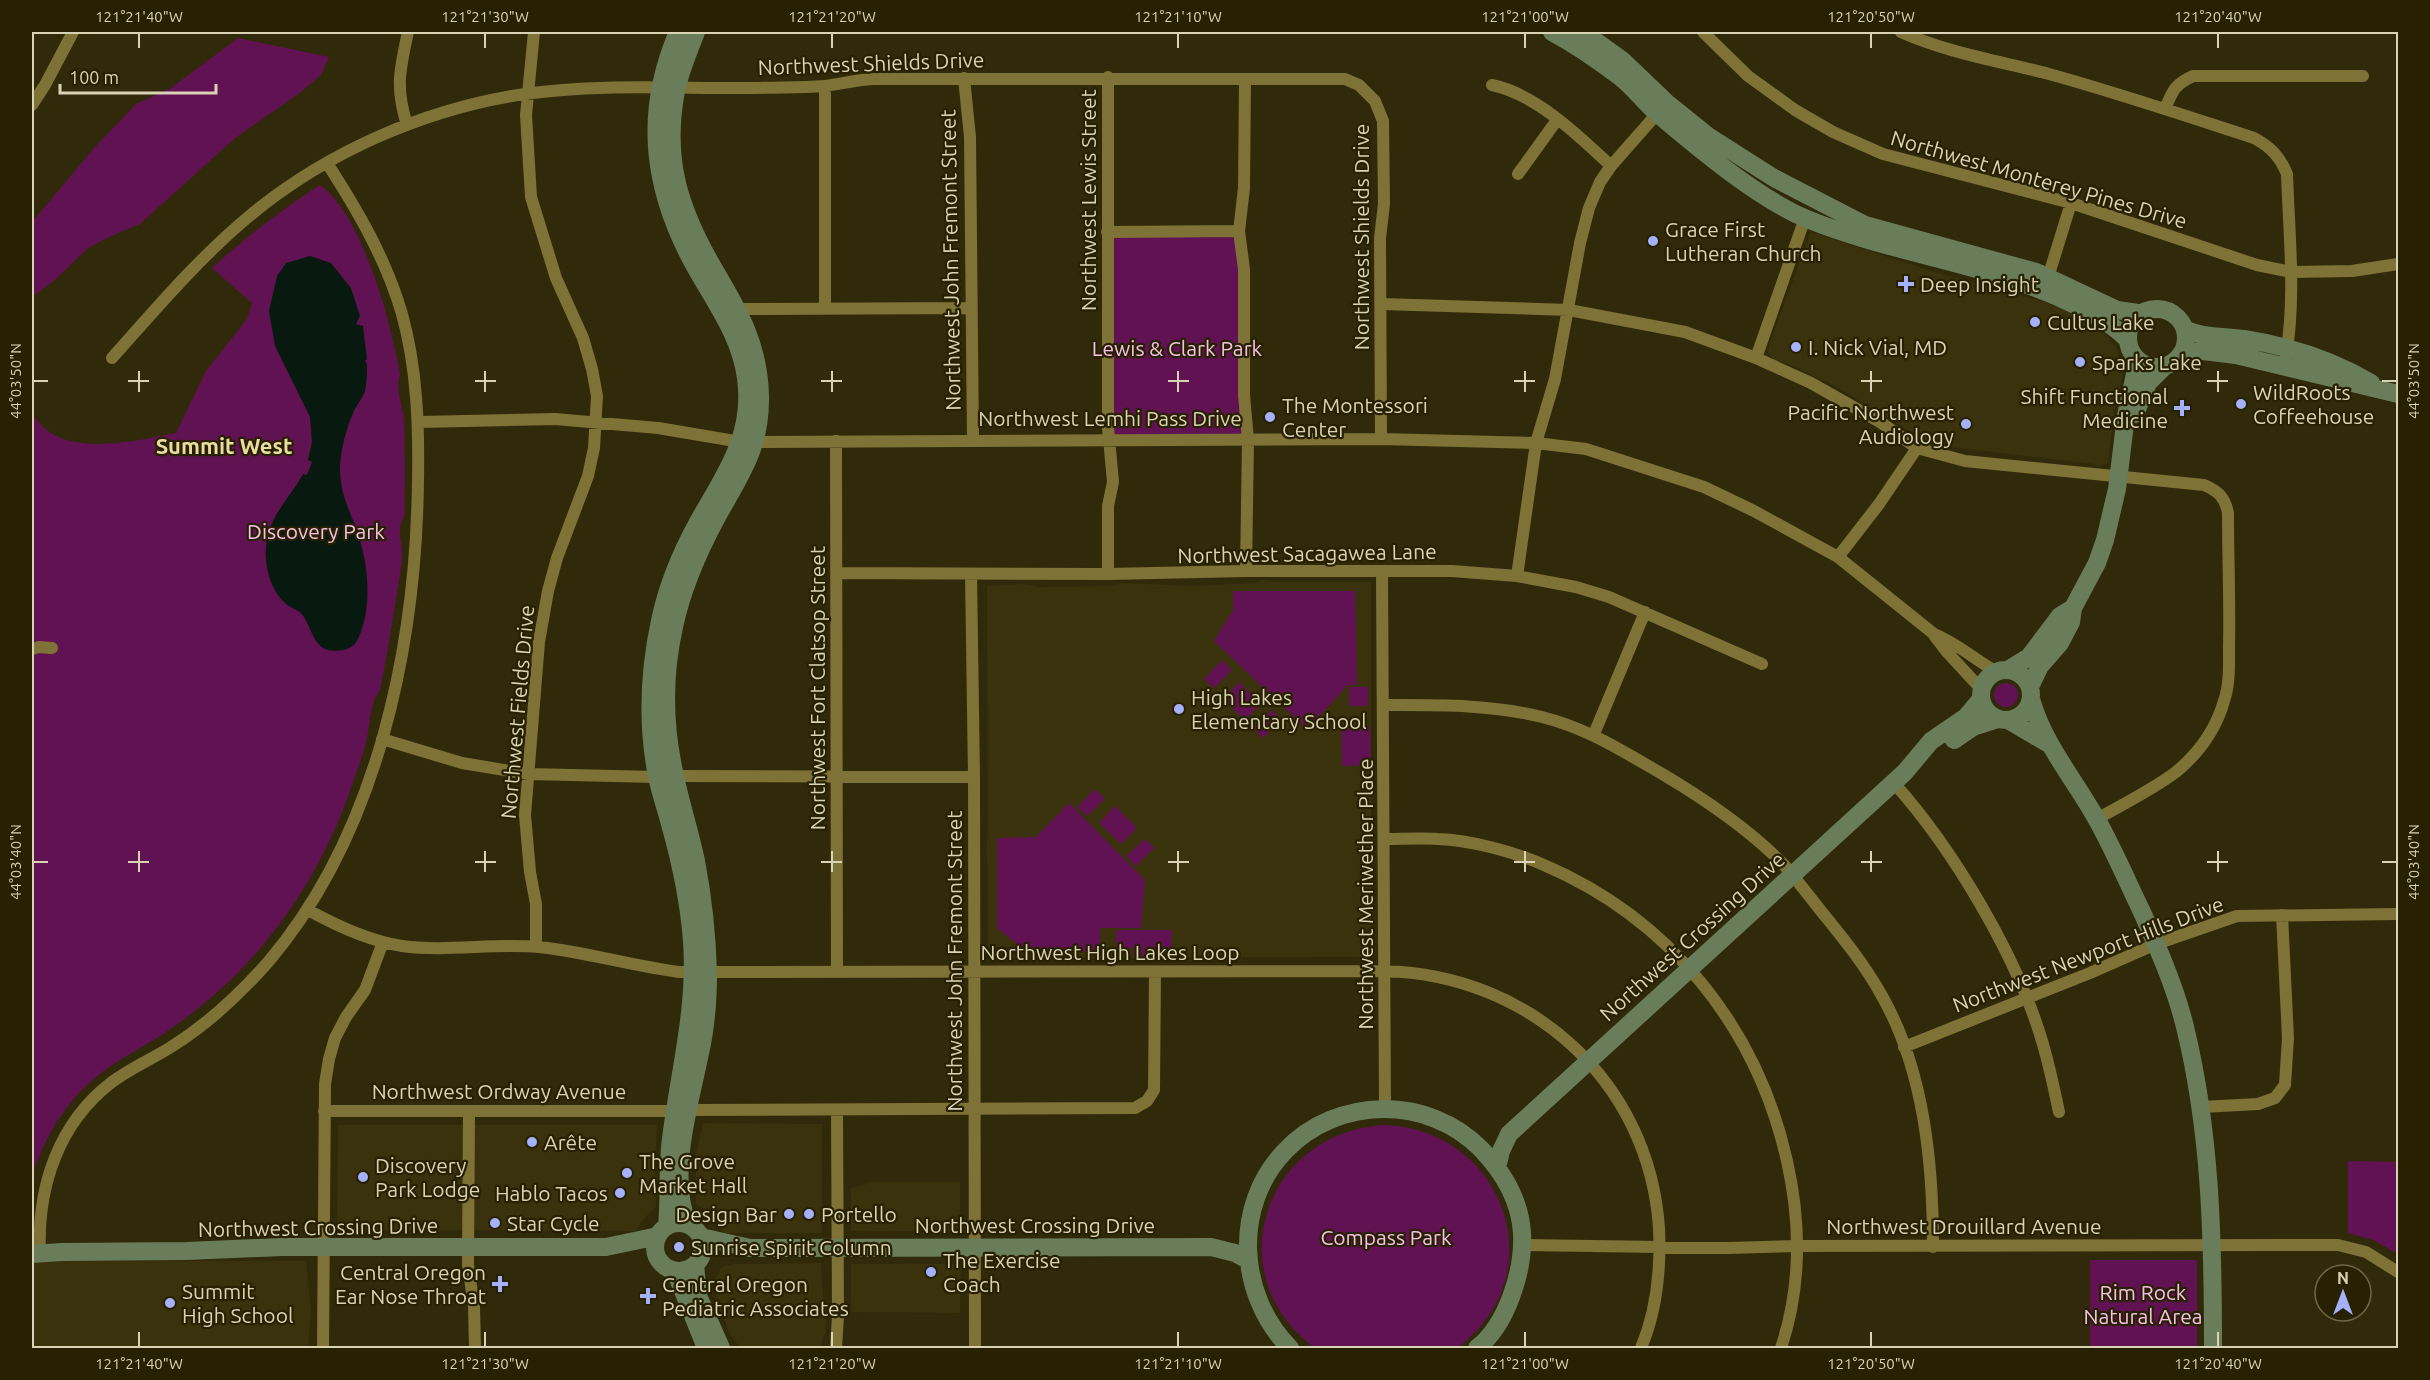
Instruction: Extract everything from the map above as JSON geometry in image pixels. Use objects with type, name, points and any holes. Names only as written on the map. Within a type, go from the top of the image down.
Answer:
[{"type":"street","points":[[32,105],[73,32]]},
{"type":"street","points":[[407,125],[400,103],[399,79],[408,32]]},
{"type":"street","name":"Northwest Fields Drive","points":[[534,32],[526,94],[527,155],[531,197],[556,278],[583,338],[597,396],[597,422],[588,476],[557,558],[548,591],[539,642],[528,774],[527,846],[536,904],[536,947]]},
{"type":"street","points":[[678,32],[669,53],[668,88],[671,156],[677,188],[702,249],[737,309],[754,348],[760,397],[748,441],[743,474],[718,514],[693,566],[674,627],[668,663],[666,777],[700,890],[706,933],[700,974],[705,1027],[668,1165],[663,1231],[655,1246],[657,1257],[666,1267],[675,1271],[686,1270],[698,1262]]},
{"type":"street","points":[[696,32],[668,88],[656,143],[663,190],[676,229],[733,332],[742,355],[748,402],[748,441]]},
{"type":"street","points":[[1552,32],[1579,47],[1662,109],[1747,184],[1805,218],[1860,238],[1994,273],[2046,284],[2109,324],[2128,340],[2138,360],[2146,365],[2164,367]]},
{"type":"street","points":[[1583,32],[1622,60],[1662,109],[1774,178],[1865,225],[1997,260],[2046,284],[2117,310],[2138,314],[2155,309],[2164,310],[2179,319],[2185,329],[2185,342],[2181,354]]},
{"type":"street","name":"Northwest Monterey Pines Drive","points":[[1703,32],[1748,76],[1795,110],[1833,132],[1883,154],[2071,203],[2257,265],[2291,272],[2352,271],[2398,264]]},
{"type":"street","points":[[1900,32],[1952,51],[2050,75],[2165,109],[2254,138],[2267,145],[2282,162],[2287,174],[2291,329],[2286,357]]},
{"type":"street","points":[[2165,109],[2173,89],[2179,82],[2193,76],[2363,76]]},
{"type":"street","name":"Northwest Shields Drive","points":[[111,358],[184,278],[247,218],[290,185],[327,163],[407,125],[468,105],[526,94],[668,88],[825,86],[873,79],[1108,77],[1345,79],[1359,86],[1375,101],[1383,121],[1384,204],[1380,238],[1381,439]]},
{"type":"street","name":"Northwest Lewis Street","points":[[1108,77],[1108,439],[1113,482],[1108,506],[1108,574]]},
{"type":"street","name":"Northwest John Fremont Street","points":[[964,78],[970,137],[973,441]]},
{"type":"street","points":[[1245,79],[1244,188],[1239,231],[1244,269],[1244,395],[1248,440],[1246,571]]},
{"type":"street","points":[[1492,85],[1522,96],[1582,139],[1611,166]]},
{"type":"street","points":[[825,86],[825,309]]},
{"type":"street","points":[[1517,576],[1536,443],[1554,379],[1588,208],[1600,182],[1611,166],[1662,109]]},
{"type":"street","points":[[1518,174],[1557,120]]},
{"type":"street","points":[[36,1253],[44,1190],[56,1155],[78,1118],[109,1084],[173,1046],[210,1019],[246,987],[308,910],[350,831],[382,740],[400,660],[412,578],[418,508],[419,422],[412,359],[402,314],[384,264],[364,221],[327,163]]},
{"type":"street","points":[[2046,284],[2071,203]]},
{"type":"street","points":[[1756,358],[1805,218]]},
{"type":"street","points":[[1107,232],[1239,231]]},
{"type":"street","points":[[1382,304],[1569,310],[1685,332],[1756,358],[1811,384],[1880,422],[1917,448],[1965,461],[2204,485],[2216,490],[2222,496],[2228,513],[2228,679],[2225,699],[2217,721],[2206,740],[2191,757],[2157,784],[2097,819]]},
{"type":"street","points":[[737,309],[971,308]]},
{"type":"street","points":[[2128,340],[2132,321],[2138,314]]},
{"type":"street","points":[[2185,329],[2205,336],[2244,339],[2344,382],[2380,388],[2398,394]]},
{"type":"street","points":[[2124,441],[2148,383],[2181,354],[2203,351],[2286,357]]},
{"type":"street","points":[[2003,719],[2024,713],[2040,666],[2060,643],[2071,622],[2073,608],[2103,548],[2119,478],[2126,416],[2138,360]]},
{"type":"street","name":"Northwest Lemhi Pass Drive","points":[[419,422],[524,418],[597,422],[748,441],[1381,439],[1536,443],[1586,449],[1704,487],[1754,511],[1838,557],[1934,634],[1982,694]]},
{"type":"street","name":"Northwest Fort Clatsop Street","points":[[836,441],[837,972]]},
{"type":"street","points":[[1838,557],[1879,504],[1917,448]]},
{"type":"street","name":"Northwest Sacagawea Lane","points":[[836,573],[1108,574],[1452,571],[1517,576],[1576,587],[1609,597],[1762,664]]},
{"type":"street","name":"Northwest Meriwether Place","points":[[1382,572],[1385,1108]]},
{"type":"street","name":"Northwest John Fremont Street","points":[[970,574],[974,777],[975,1348]]},
{"type":"street","points":[[2049,744],[1987,711],[1982,694],[1985,682],[2029,657],[2060,616],[2073,608]]},
{"type":"street","points":[[1594,734],[1645,612]]},
{"type":"street","name":"Northwest Lemhi Pass Drive","points":[[1934,634],[1952,641],[1976,661],[2003,671]]},
{"type":"street","points":[[32,649],[52,648]]},
{"type":"street","points":[[2003,671],[2022,675],[2031,693],[2036,717],[2049,744],[2097,819],[2156,944],[2185,1025],[2201,1107],[2208,1161],[2213,1245],[2214,1348]]},
{"type":"street","name":"Northwest Crossing Drive","points":[[1900,778],[1931,741],[1966,717],[1982,694]]},
{"type":"street","points":[[1384,705],[1483,707],[1541,717],[1594,734],[1681,785],[1742,828],[1792,875],[1864,967],[1883,998],[1904,1047],[1916,1084],[1926,1137],[1933,1207],[1933,1247]]},
{"type":"street","name":"Northwest Crossing Drive","points":[[1497,1167],[1509,1134],[1900,778],[1973,727],[2003,719]]},
{"type":"street","points":[[382,740],[462,763],[528,774],[666,777],[974,777]]},
{"type":"street","points":[[1900,778],[2004,947],[2041,1039],[2059,1112]]},
{"type":"street","points":[[1384,839],[1441,838],[1491,848],[1543,864],[1590,888],[1640,921],[1690,969],[1726,1015],[1747,1049],[1773,1108],[1791,1176],[1796,1207],[1797,1245],[1794,1299],[1781,1348]]},
{"type":"street","name":"Northwest High Lakes Loop","points":[[308,910],[353,932],[382,942],[426,948],[536,947],[594,955],[660,970],[700,974],[1385,971],[1433,975],[1476,987],[1498,995],[1540,1019],[1588,1060],[1628,1116],[1640,1140],[1657,1202],[1660,1247],[1655,1301],[1641,1348]]},
{"type":"street","name":"Northwest Newport Hills Drive","points":[[1904,1047],[2156,944],[2237,916],[2398,914]]},
{"type":"street","points":[[2201,1107],[2258,1104],[2276,1098],[2285,1085],[2288,1038],[2282,915]]},
{"type":"street","points":[[324,1348],[324,1111],[328,1059],[335,1038],[346,1017],[365,990],[382,942]]},
{"type":"street","name":"Northwest Ordway Avenue","points":[[324,1111],[1126,1110],[1147,1101],[1153,1093],[1155,972]]},
{"type":"street","points":[[1290,1348],[1279,1337],[1263,1312],[1252,1282],[1248,1260],[1248,1231],[1258,1194],[1275,1162],[1285,1150],[1310,1131],[1339,1117],[1385,1108],[1410,1111],[1437,1119],[1456,1129],[1474,1143],[1497,1167],[1510,1188],[1518,1208],[1522,1245],[1514,1289],[1508,1305],[1482,1347]]},
{"type":"street","points":[[681,1110],[683,1209],[703,1248],[698,1262],[698,1296],[721,1348]]},
{"type":"street","points":[[836,1348],[837,1110]]},
{"type":"street","points":[[469,1111],[468,1265],[474,1306],[475,1348]]},
{"type":"street","name":"Northwest Crossing Drive","points":[[1474,1143],[1509,1134]]},
{"type":"street","points":[[663,1231],[677,1224],[695,1231]]},
{"type":"street","name":"Northwest Crossing Drive","points":[[606,1247],[663,1231]]},
{"type":"street","name":"Northwest Crossing Drive","points":[[695,1231],[750,1248]]},
{"type":"street","name":"Northwest Crossing Drive","points":[[1211,1247],[1235,1240],[1248,1231]]},
{"type":"street","name":"Northwest Drouillard Avenue","points":[[1522,1245],[1728,1248],[1797,1245],[1933,1247],[2338,1245],[2366,1252],[2398,1272]]},
{"type":"street","name":"Northwest Crossing Drive","points":[[36,1253],[324,1247],[606,1247],[657,1257]]},
{"type":"street","name":"Northwest Crossing Drive","points":[[698,1262],[750,1248],[1211,1247],[1235,1253],[1248,1260]]},
{"type":"street","points":[[675,1271],[706,1348]]},
{"type":"shaded area","points":[[1811,232],[1931,271],[2038,300],[2074,313],[2101,330],[2117,348],[2123,375],[2115,407],[2108,463],[2098,467],[2094,464],[1942,446],[1936,448],[1837,387],[1787,363],[1774,360],[1768,353],[1769,345]]},
{"type":"shaded area","points":[[310,256],[331,263],[351,288],[360,316],[356,324],[363,326],[367,359],[365,361],[367,381],[365,391],[355,408],[349,425],[343,446],[340,478],[365,562],[367,602],[357,641],[349,648],[334,651],[322,647],[302,614],[280,598],[272,585],[266,561],[268,536],[275,517],[303,474],[307,475],[312,462],[308,460],[312,442],[310,417],[275,346],[269,311],[277,276],[286,263]]},
{"type":"shaded area","name":"High Lakes Elementary School","points":[[1262,580],[1371,582],[1371,957],[988,958],[987,586],[1024,584],[1039,587],[1112,586],[1121,583],[1192,586],[1256,583]]},
{"type":"shaded area","points":[[703,1123],[822,1124],[822,1233],[723,1233],[707,1211],[696,1204],[696,1154]]},
{"type":"shaded area","points":[[338,1125],[657,1125],[656,1207],[643,1219],[636,1231],[337,1230]]},
{"type":"shaded area","points":[[875,1182],[960,1182],[960,1231],[851,1231],[851,1188]]},
{"type":"shaded area","name":"Summit High School","points":[[306,1261],[311,1310],[308,1348],[32,1348],[32,1263]]},
{"type":"shaded area","points":[[821,1263],[823,1297],[826,1307],[826,1333],[822,1339],[822,1348],[740,1348],[729,1332],[718,1303],[714,1281],[722,1267],[732,1264]]},
{"type":"shaded area","points":[[851,1264],[961,1264],[960,1313],[851,1312]]},
{"type":"green space","points":[[238,38],[329,57],[321,75],[301,92],[234,139],[140,224],[88,248],[55,280],[32,297],[32,222],[95,147],[136,104],[171,88]]},
{"type":"green space","name":"Discovery Park","points":[[320,185],[335,200],[349,220],[373,272],[396,353],[404,421],[404,517],[400,531],[401,564],[380,690],[372,709],[365,747],[344,808],[324,852],[301,893],[273,932],[237,973],[203,1005],[166,1032],[108,1068],[82,1090],[51,1131],[32,1178],[32,412],[43,427],[59,437],[77,442],[118,443],[176,433],[206,371],[247,319],[252,303],[212,268],[264,224]]},
{"type":"green space","name":"Lewis & Clark Park","points":[[1239,231],[1248,440],[1109,439],[1107,232]]},
{"type":"green space","points":[[1233,591],[1355,591],[1357,685],[1348,685],[1307,729],[1214,641],[1233,610]]},
{"type":"green space","points":[[1222,660],[1232,670],[1214,688],[1204,679]]},
{"type":"green space","points":[[1239,682],[1261,704],[1245,720],[1223,699]]},
{"type":"green space","points":[[2006,683],[2015,686],[2018,695],[2015,704],[2006,707],[1997,704],[1994,695],[1997,686]]},
{"type":"green space","points":[[1349,687],[1368,687],[1368,706],[1349,706]]},
{"type":"green space","points":[[1272,710],[1281,720],[1263,738],[1253,728]]},
{"type":"green space","points":[[1341,726],[1370,726],[1371,765],[1342,766]]},
{"type":"green space","points":[[1095,789],[1105,799],[1087,816],[1077,807]]},
{"type":"green space","points":[[1069,803],[1145,880],[1141,928],[1100,928],[1100,952],[1027,952],[997,928],[997,838],[1036,837]]},
{"type":"green space","points":[[1115,806],[1137,828],[1121,844],[1099,823]]},
{"type":"green space","points":[[1145,839],[1154,848],[1136,866],[1126,856]]},
{"type":"green space","points":[[1116,930],[1172,930],[1171,957],[1133,956],[1133,948],[1116,948]]},
{"type":"green space","name":"Compass Park","points":[[1385,1125],[1427,1133],[1461,1152],[1487,1179],[1503,1211],[1509,1247],[1504,1283],[1487,1318],[1457,1348],[1315,1348],[1285,1318],[1267,1284],[1262,1247],[1267,1212],[1284,1179],[1309,1152],[1343,1133]]},
{"type":"green space","points":[[2348,1161],[2398,1162],[2398,1254],[2373,1240],[2348,1233]]},
{"type":"green space","name":"Rim Rock Natural Area","points":[[2090,1260],[2197,1260],[2197,1348],[2090,1348]]},
{"type":"place","name":"Grace First Lutheran Church","points":[[1653,241]]},
{"type":"place","name":"Deep Insight","points":[[1906,284]]},
{"type":"place","name":"Cultus Lake","points":[[2035,322]]},
{"type":"place","name":"I. Nick Vial, MD","points":[[1796,347]]},
{"type":"place","name":"Sparks Lake","points":[[2080,362]]},
{"type":"place","name":"WildRoots Coffeehouse","points":[[2241,404]]},
{"type":"place","name":"Shift Functional Medicine","points":[[2182,408]]},
{"type":"place","name":"The Montessori Center","points":[[1270,417]]},
{"type":"place","name":"Pacific Northwest Audiology","points":[[1966,424]]},
{"type":"place","name":"High Lakes Elementary School","points":[[1179,709]]},
{"type":"place","name":"Arête","points":[[532,1142]]},
{"type":"place","name":"The Grove Market Hall","points":[[627,1173]]},
{"type":"place","name":"Discovery Park Lodge","points":[[363,1177]]},
{"type":"place","name":"Hablo Tacos","points":[[620,1193]]},
{"type":"place","name":"Design Bar","points":[[789,1214]]},
{"type":"place","name":"Portello","points":[[809,1214]]},
{"type":"place","name":"Star Cycle","points":[[495,1223]]},
{"type":"place","name":"Sunrise Spirit Column","points":[[679,1247]]},
{"type":"place","name":"The Exercise Coach","points":[[931,1272]]},
{"type":"place","name":"Central Oregon Ear Nose Throat","points":[[500,1284]]},
{"type":"place","name":"Central Oregon Pediatric Associates","points":[[648,1296]]},
{"type":"place","name":"Summit High School","points":[[170,1303]]},
{"type":"district","name":"Summit West","points":[[224,445]]}]
